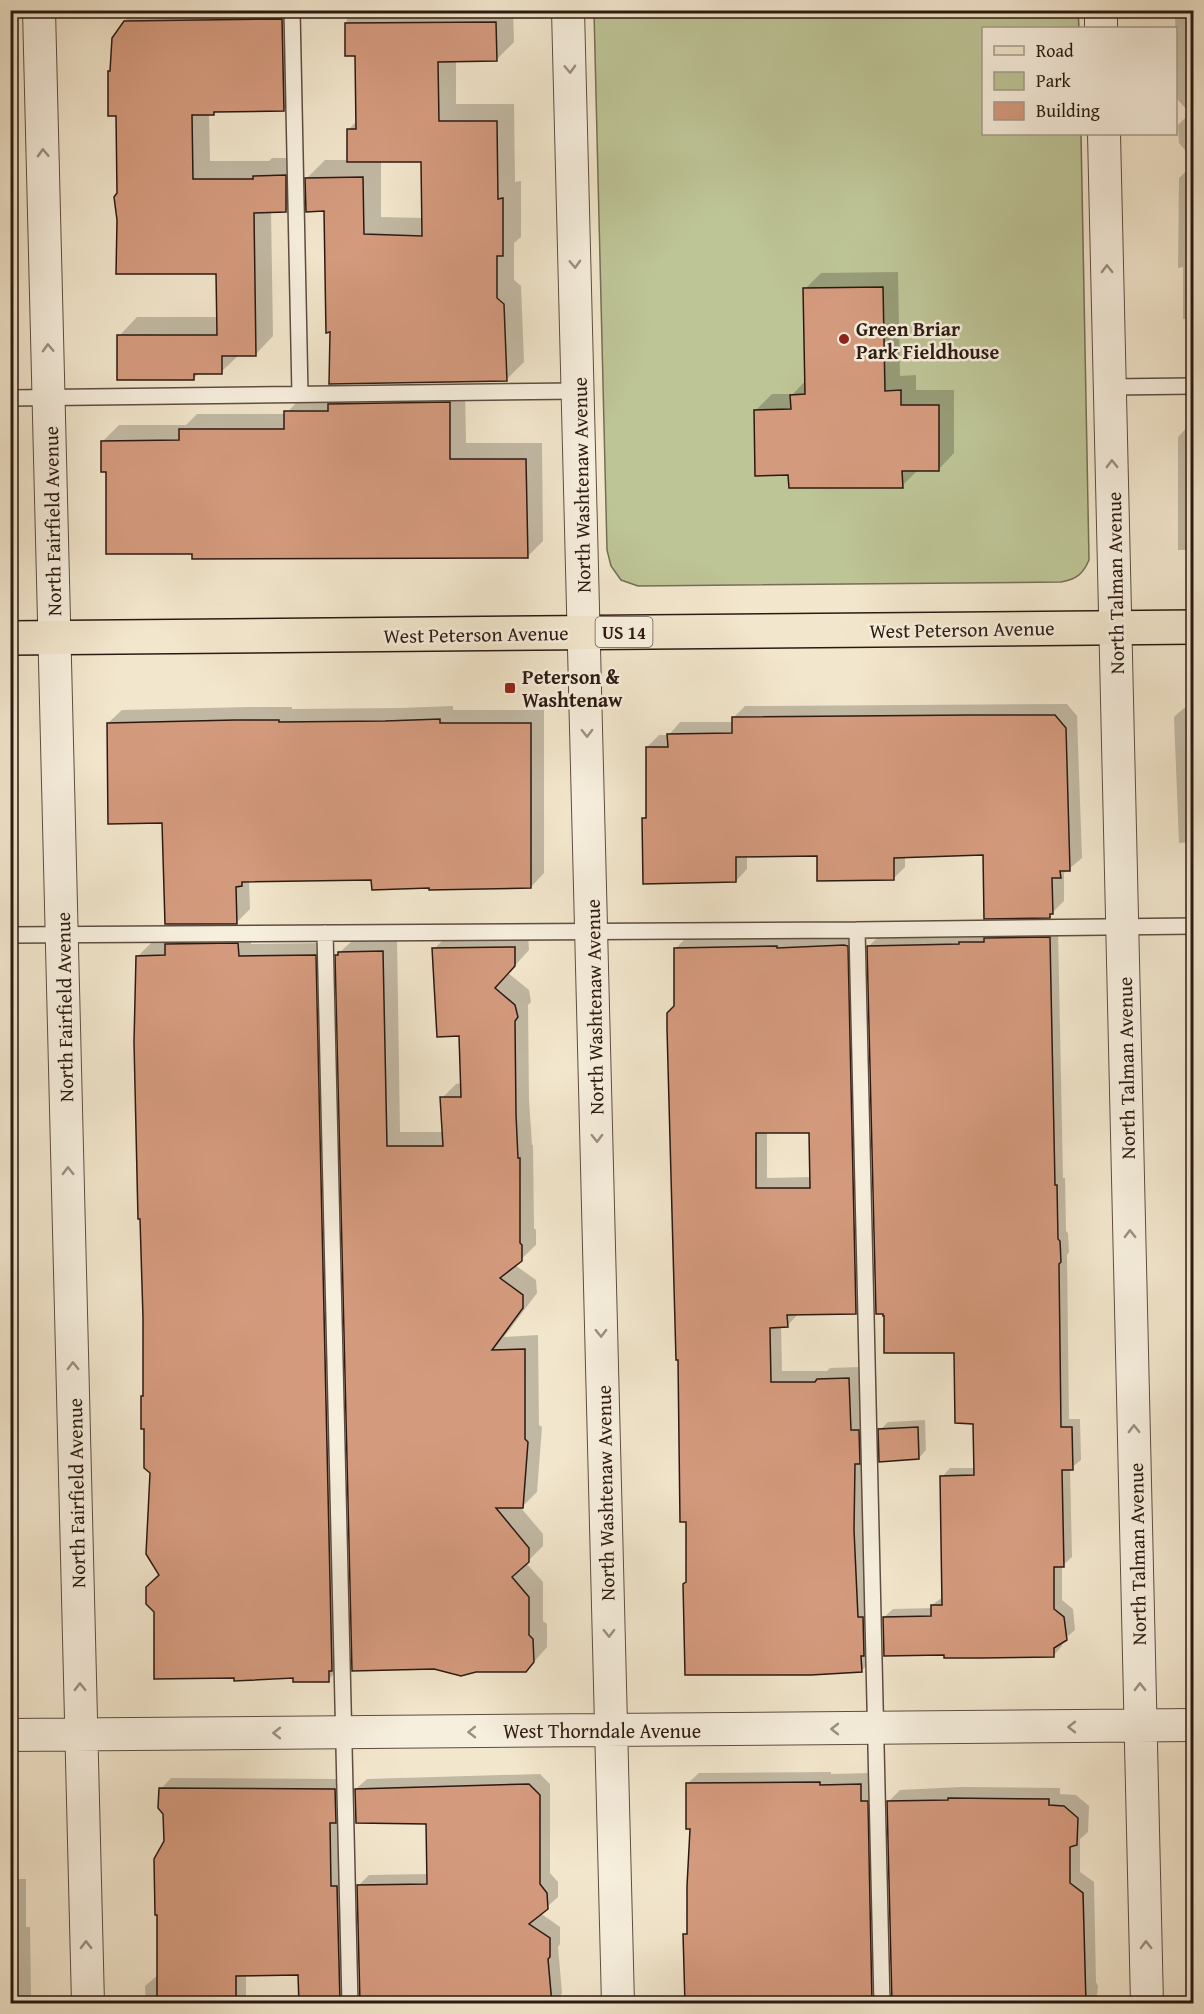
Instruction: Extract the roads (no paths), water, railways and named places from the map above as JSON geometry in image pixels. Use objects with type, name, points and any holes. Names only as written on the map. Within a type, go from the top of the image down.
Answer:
[{"type":"main road","name":"West Peterson Avenue","points":[[10,638],[1194,627]]},
{"type":"street","name":"North Fairfield Avenue","points":[[39,10],[88,2004]]},
{"type":"street","name":"North Washtenaw Avenue","points":[[568,10],[618,2004]]},
{"type":"street","points":[[1101,10],[1101,27]]},
{"type":"street","name":"North Talman Avenue","points":[[1104,135],[1147,2004]]},
{"type":"street","name":"West Thorndale Avenue","points":[[10,1736],[1194,1725]]},
{"type":"lane","points":[[292,10],[300,394]]},
{"type":"lane","points":[[1110,387],[1194,386]]},
{"type":"lane","points":[[10,398],[579,391]]},
{"type":"lane","points":[[10,935],[1194,926]]},
{"type":"lane","points":[[857,930],[882,2004]]},
{"type":"lane","points":[[325,933],[350,2004]]},
{"type":"place","name":"Green Briar Park Fieldhouse","points":[[844,339]]},
{"type":"place","name":"Peterson & Washtenaw","points":[[510,688]]}]
